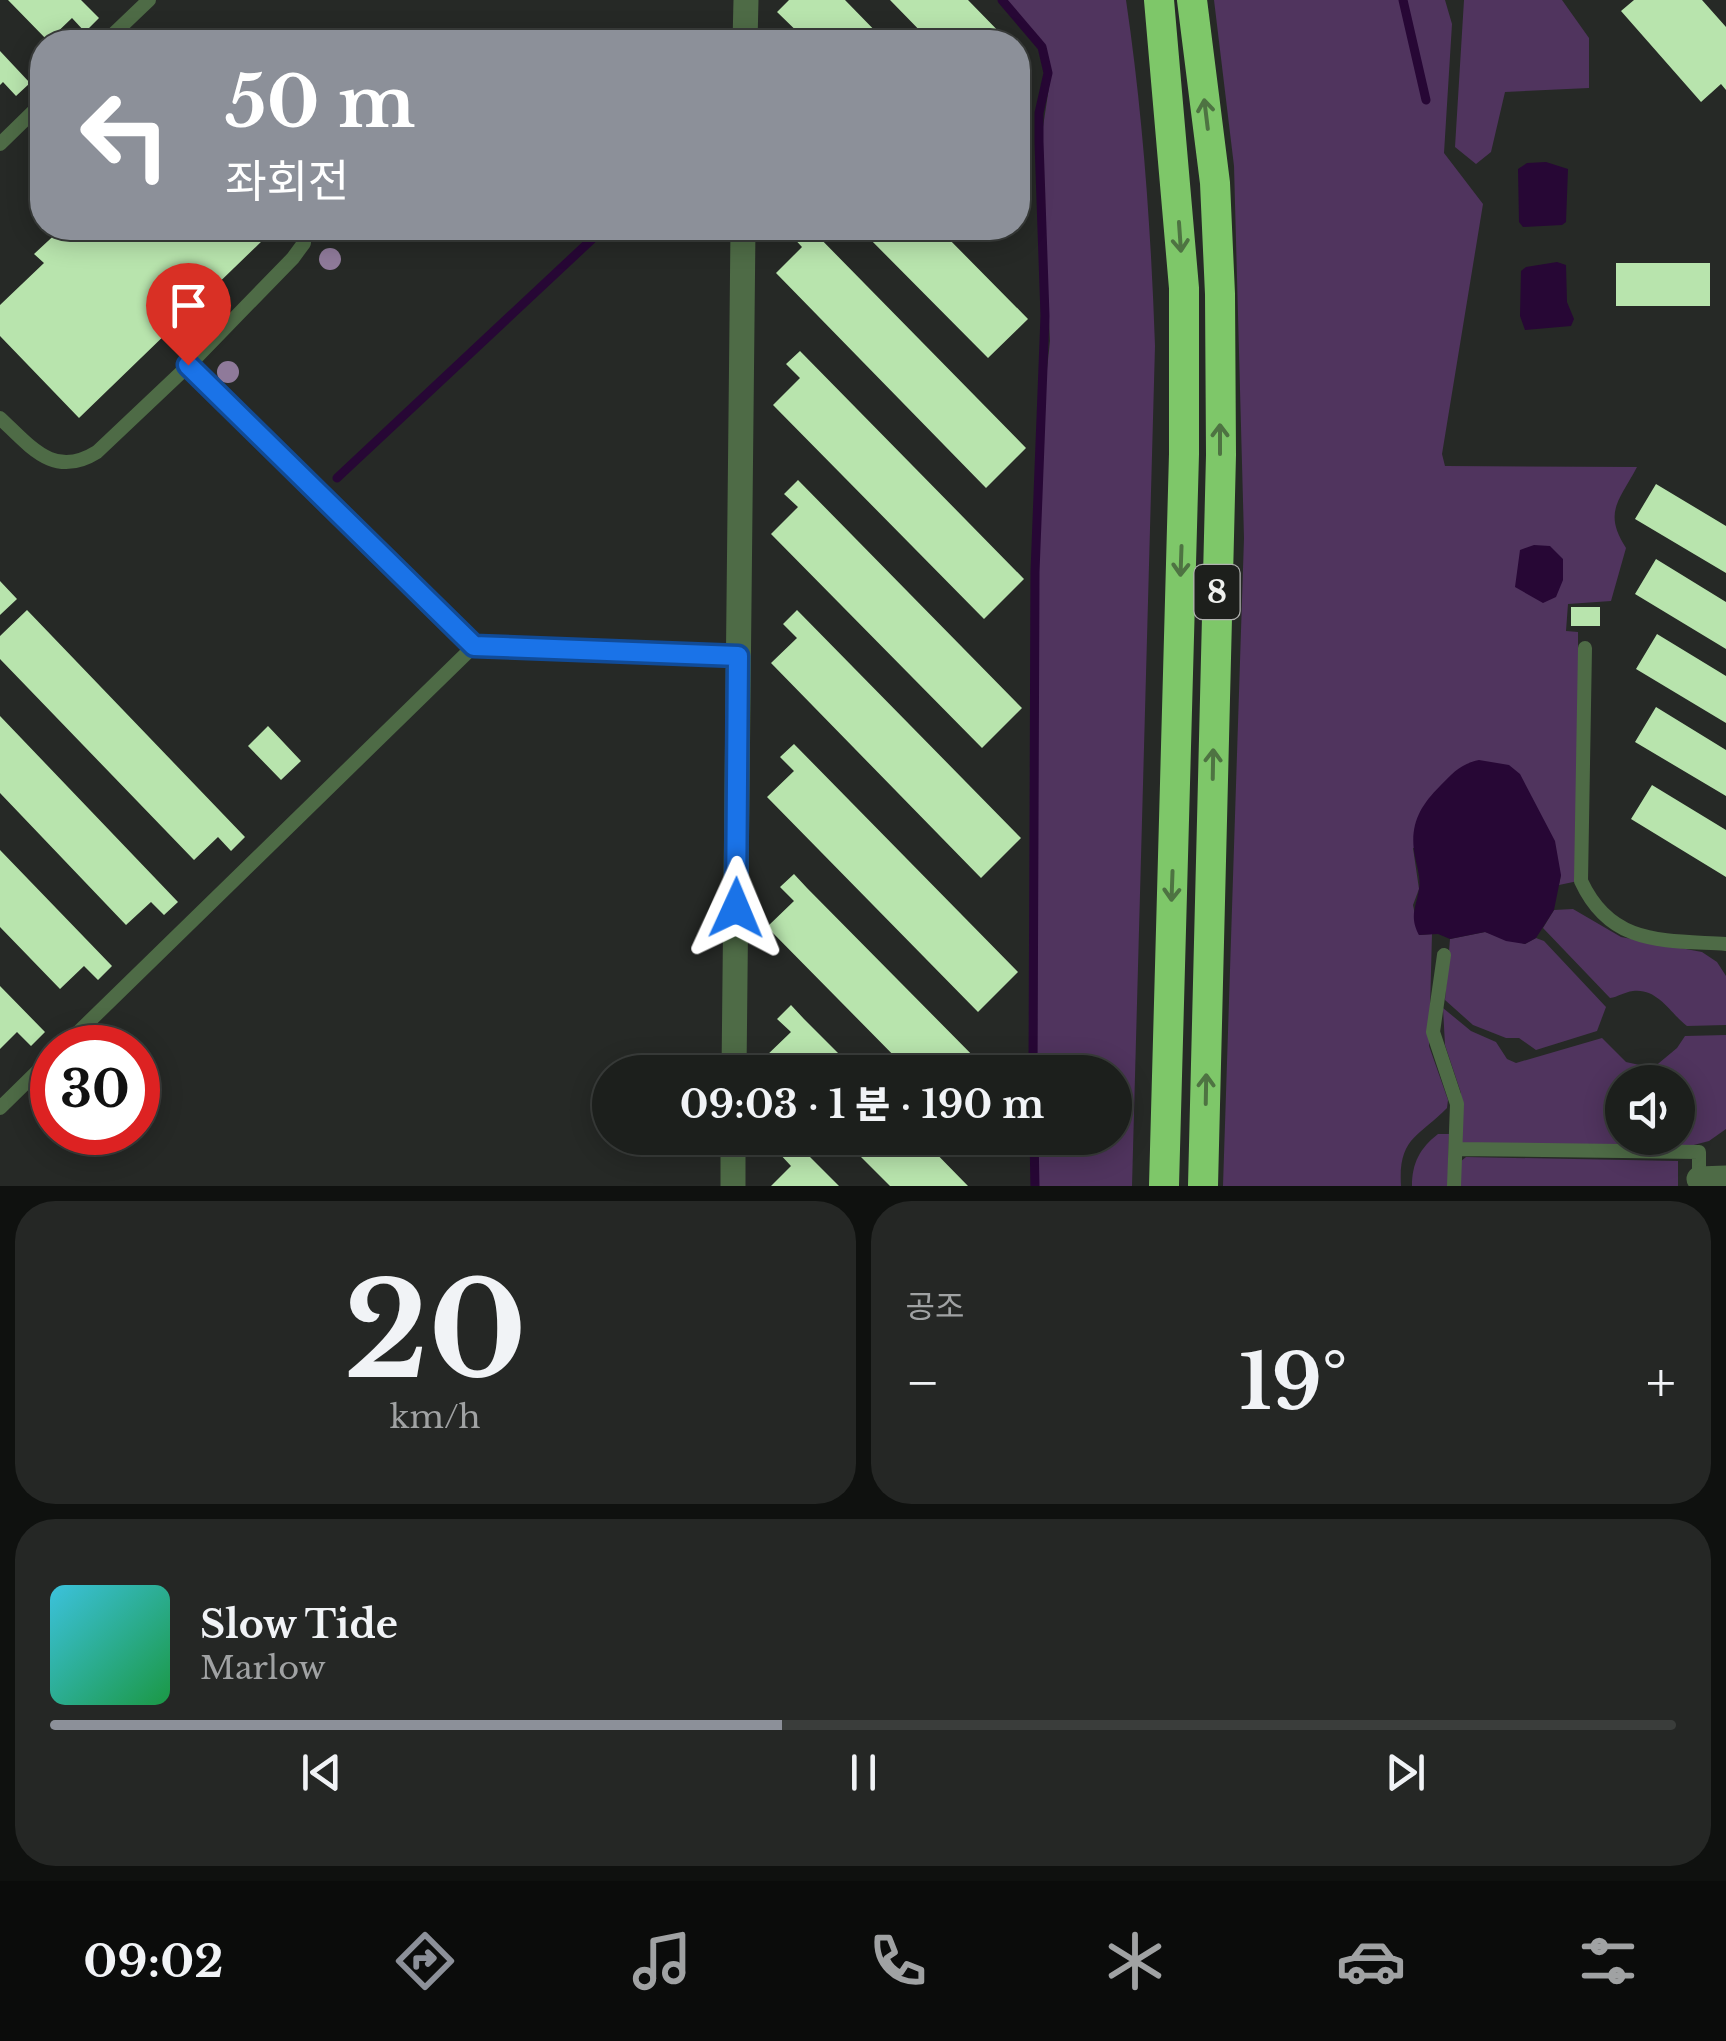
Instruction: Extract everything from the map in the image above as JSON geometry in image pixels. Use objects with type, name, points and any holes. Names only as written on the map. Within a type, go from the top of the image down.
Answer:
[{"type":"highway","name":"8","points":[[1159,0],[1184,288],[1184,454],[1164,1186]]},
{"type":"highway","name":"8","points":[[1192,0],[1215,182],[1220,294],[1220,455],[1203,1186]]},
{"type":"street","points":[[746,0],[746,30]]},
{"type":"street","points":[[734,1055],[743,240]]},
{"type":"street","points":[[733,1186],[734,1155]]},
{"type":"street","points":[[1699,1183],[1726,1178]]},
{"type":"lane","points":[[127,30],[149,0]]},
{"type":"lane","points":[[0,144],[30,115]]},
{"type":"lane","points":[[0,418],[33,450],[61,464],[80,462],[97,452],[188,365],[293,258],[304,240]]},
{"type":"lane","points":[[188,365],[474,646],[738,656]]},
{"type":"lane","points":[[86,1025],[474,646]]},
{"type":"lane","points":[[1585,648],[1580,880],[1591,903],[1615,926],[1647,939],[1726,944]]},
{"type":"lane","points":[[1444,955],[1434,1032],[1458,1104],[1454,1186]]},
{"type":"lane","points":[[0,1108],[30,1079]]},
{"type":"lane","points":[[1456,1149],[1699,1152],[1699,1183]]},
{"type":"shaded area","points":[[1006,0],[1126,0],[1149,216],[1155,346],[1132,1186],[1039,1186],[1038,1155],[1132,1155],[1132,1055],[1037,1055],[1038,571],[1041,426],[1050,341],[1041,140],[1051,74],[1044,45]]},
{"type":"shaded area","points":[[1214,0],[1445,0],[1452,24],[1444,153],[1483,204],[1442,454],[1445,466],[1637,467],[1616,507],[1615,525],[1626,548],[1611,601],[1568,604],[1566,631],[1578,632],[1578,881],[1559,885],[1561,875],[1413,848],[1419,889],[1413,905],[1419,935],[1432,934],[1429,1046],[1448,1100],[1447,1108],[1407,1147],[1401,1186],[1223,1186],[1244,538],[1234,166]]},
{"type":"shaded area","points":[[1464,0],[1562,0],[1589,38],[1589,88],[1505,92],[1491,152],[1476,164],[1455,147]]},
{"type":"shaded area","points":[[1546,162],[1568,169],[1566,222],[1523,227],[1519,222],[1518,169],[1527,163]]},
{"type":"shaded area","points":[[1557,262],[1566,265],[1567,302],[1574,319],[1571,326],[1525,330],[1520,316],[1521,271]]},
{"type":"shaded area","points":[[1534,545],[1550,546],[1563,559],[1563,580],[1556,597],[1543,603],[1515,587],[1520,550]]},
{"type":"shaded area","points":[[1479,760],[1509,765],[1520,774],[1555,841],[1561,875],[1554,910],[1536,938],[1525,944],[1485,932],[1450,939],[1438,934],[1419,935],[1414,922],[1419,885],[1413,846],[1417,818],[1453,773]]},
{"type":"shaded area","points":[[1573,909],[1621,937],[1702,952],[1717,962],[1726,976],[1726,1025],[1687,1026],[1657,997],[1642,991],[1610,998],[1543,928],[1554,910]]},
{"type":"shaded area","points":[[1485,932],[1525,944],[1536,938],[1544,941],[1606,1007],[1597,1031],[1536,1050],[1519,1038],[1506,1038],[1473,1025],[1445,1000],[1450,939]]},
{"type":"shaded area","points":[[1443,1008],[1471,1031],[1496,1042],[1507,1059],[1516,1063],[1602,1038],[1626,1062],[1640,1065],[1605,1065],[1605,1146],[1460,1143],[1461,1093],[1445,1045]]},
{"type":"shaded area","points":[[1726,1035],[1726,1129],[1709,1141],[1695,1145],[1695,1065],[1657,1065],[1685,1036]]},
{"type":"shaded area","points":[[1438,1134],[1449,1134],[1448,1186],[1412,1186],[1418,1157]]},
{"type":"shaded area","points":[[1466,1157],[1678,1161],[1678,1186],[1460,1186],[1460,1162]]},
{"type":"building","points":[[8,0],[81,0],[99,18],[87,30],[72,18],[59,30],[37,30]]},
{"type":"building","points":[[789,0],[845,0],[874,30],[796,30],[777,12]]},
{"type":"building","points":[[890,0],[968,0],[997,30],[919,30]]},
{"type":"building","points":[[1634,0],[1702,0],[1726,27],[1726,90],[1721,84],[1701,102],[1621,11]]},
{"type":"building","points":[[0,51],[30,83],[16,96],[3,82],[0,85]]},
{"type":"building","points":[[49,240],[263,240],[79,418],[0,336],[0,305],[44,263],[34,254]]},
{"type":"building","points":[[796,240],[822,240],[1026,448],[986,488],[776,273],[802,247]]},
{"type":"building","points":[[871,240],[950,240],[1028,319],[988,358]]},
{"type":"building","points":[[1616,263],[1710,263],[1710,306],[1616,306]]},
{"type":"building","points":[[800,351],[1024,579],[984,619],[773,405],[800,378],[786,364]]},
{"type":"building","points":[[798,480],[1022,708],[982,748],[771,534],[798,507],[784,494]]},
{"type":"building","points":[[1656,484],[1726,526],[1726,573],[1635,519]]},
{"type":"building","points":[[1656,559],[1726,602],[1726,649],[1635,594]]},
{"type":"building","points":[[0,581],[17,599],[0,615]]},
{"type":"building","points":[[1571,607],[1600,607],[1600,626],[1571,626]]},
{"type":"building","points":[[27,610],[245,837],[231,851],[218,837],[194,860],[0,659],[0,636]]},
{"type":"building","points":[[797,610],[1021,838],[981,878],[771,663],[797,638],[783,624]]},
{"type":"building","points":[[1657,634],[1726,676],[1726,723],[1636,669]]},
{"type":"building","points":[[1656,707],[1726,750],[1726,796],[1635,742]]},
{"type":"building","points":[[0,716],[178,902],[164,915],[151,902],[126,925],[0,793]]},
{"type":"building","points":[[268,726],[301,761],[281,780],[248,746]]},
{"type":"building","points":[[794,744],[1018,972],[978,1012],[767,797],[794,771],[780,757]]},
{"type":"building","points":[[1652,785],[1726,830],[1726,877],[1631,819]]},
{"type":"building","points":[[0,850],[112,966],[98,980],[84,966],[60,989],[0,927]]},
{"type":"building","points":[[794,874],[972,1055],[893,1055],[767,927],[794,901],[780,887]]},
{"type":"building","points":[[0,986],[38,1025],[30,1025],[30,1045],[17,1032],[0,1049]]},
{"type":"building","points":[[791,1005],[840,1055],[767,1055],[791,1032],[777,1019]]},
{"type":"building","points":[[781,1155],[809,1155],[839,1186],[771,1186],[791,1166]]},
{"type":"building","points":[[859,1155],[938,1155],[968,1186],[890,1186]]},
{"type":"waterway","points":[[1002,0],[1028,30]]},
{"type":"waterway","points":[[1403,0],[1426,100]]},
{"type":"waterway","points":[[1030,33],[1042,47],[1048,73],[1039,113],[1045,316],[1035,572],[1033,1055]]},
{"type":"waterway","points":[[337,478],[591,240]]},
{"type":"waterway","points":[[1034,1155],[1035,1186]]},
{"type":"route","points":[[188,365],[474,646],[738,656],[736,908]]}]
